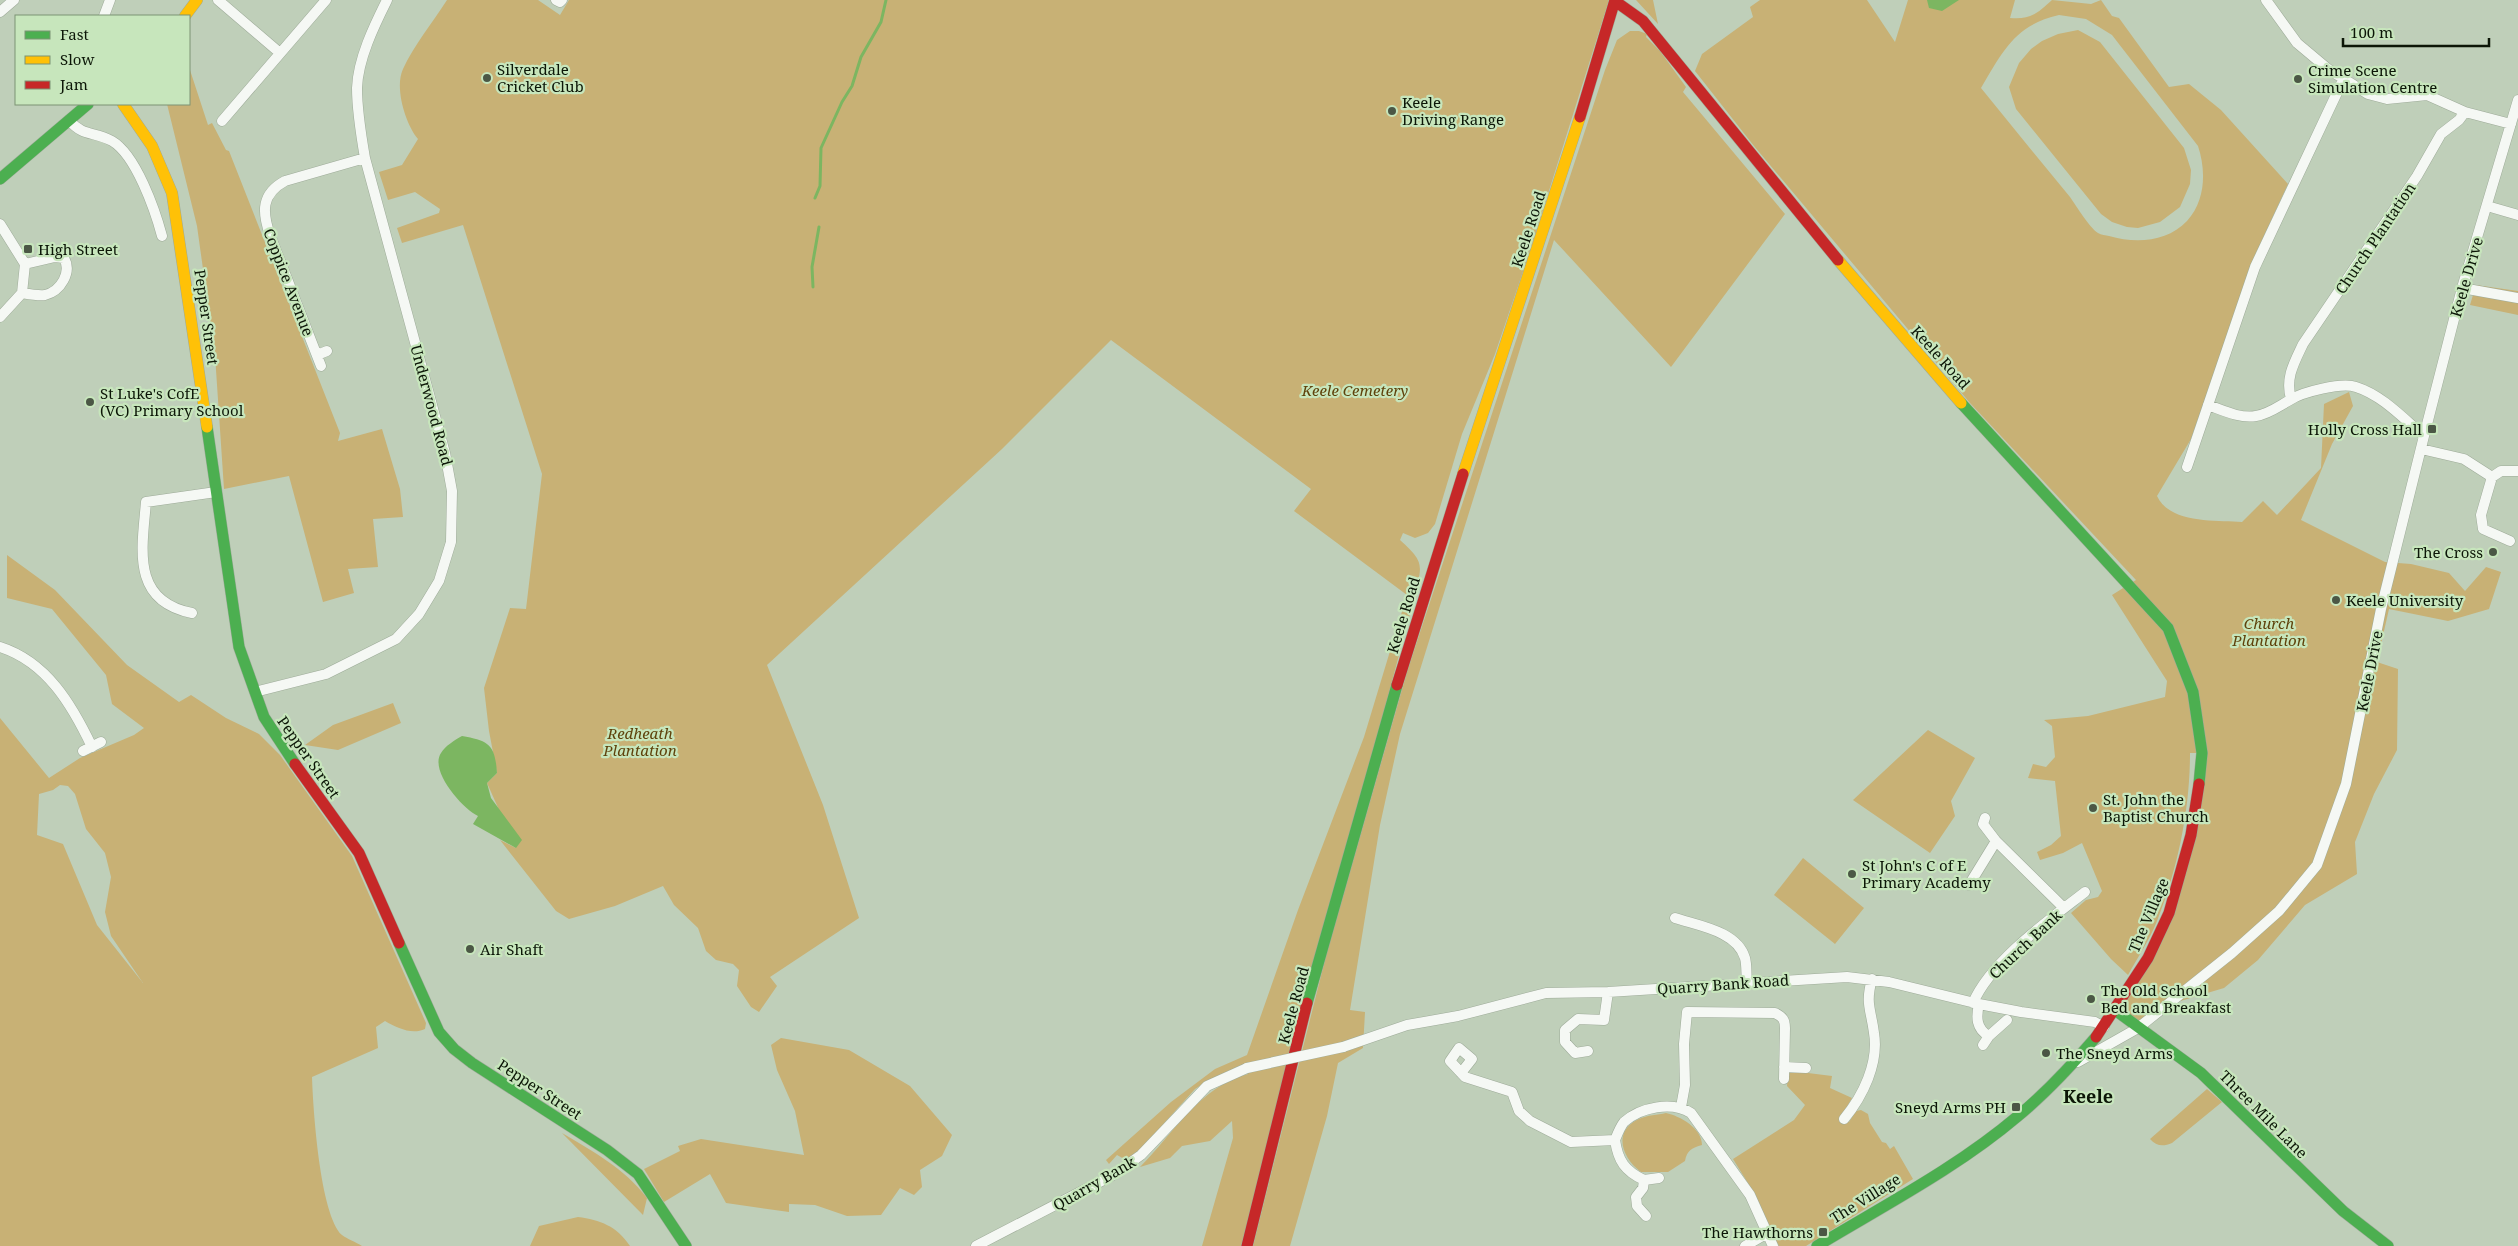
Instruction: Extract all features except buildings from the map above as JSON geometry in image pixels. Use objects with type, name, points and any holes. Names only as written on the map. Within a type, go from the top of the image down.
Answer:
[{"type":"main road","points":[[186,15],[197,0]]},
{"type":"main road","name":"Keele Road","points":[[1247,1246],[1312,991],[1382,738],[1434,564],[1581,116],[1615,0],[1643,20],[1785,198],[1930,370],[2168,628],[2193,692],[2202,754]]},
{"type":"main road","points":[[0,179],[87,105]]},
{"type":"main road","name":"Pepper Street","points":[[124,105],[149,138],[163,164],[172,193],[239,647],[264,717],[273,733],[359,853],[439,1032],[454,1049],[472,1063],[607,1150],[638,1174],[686,1246]]},
{"type":"main road","name":"The Village","points":[[1817,1246],[1978,1147],[2018,1116],[2071,1066],[2104,1027],[2148,958],[2169,913],[2191,835],[2201,773],[2202,754]]},
{"type":"main road","name":"Three Mile Lane","points":[[2115,1010],[2201,1073],[2342,1211],[2388,1246]]},
{"type":"street","points":[[0,12],[14,0]]},
{"type":"street","points":[[104,15],[110,0]]},
{"type":"street","points":[[218,0],[280,53]]},
{"type":"street","points":[[222,121],[326,0]]},
{"type":"street","name":"Underwood Road","points":[[254,692],[326,674],[396,639],[420,614],[439,581],[451,542],[452,491],[446,453],[365,158],[359,119],[357,87],[369,39],[387,0]]},
{"type":"street","points":[[556,0],[560,2],[562,0]]},
{"type":"street","points":[[2266,0],[2297,43],[2343,80],[2368,94],[2388,99],[2427,95],[2465,112],[2511,124]]},
{"type":"street","points":[[370,9],[380,14]]},
{"type":"street","points":[[2187,467],[2255,267],[2343,80]]},
{"type":"street","name":"Keele Drive","points":[[2138,1028],[2232,953],[2279,911],[2317,865],[2346,784],[2381,609],[2424,436],[2462,288],[2488,206],[2518,100]]},
{"type":"street","name":"Church Plantation","points":[[2291,399],[2288,387],[2290,372],[2303,344],[2417,176],[2441,134],[2459,120],[2465,112]]},
{"type":"street","points":[[69,120],[78,131],[112,141],[121,148],[138,174],[162,236]]},
{"type":"street","name":"Coppice Avenue","points":[[321,366],[322,353],[264,218],[265,203],[278,185],[285,181],[365,158]]},
{"type":"street","points":[[2488,206],[2518,215]]},
{"type":"street","points":[[0,224],[26,264],[22,293],[0,317]]},
{"type":"street","points":[[22,293],[45,295],[55,289],[67,274],[67,265],[64,258],[55,257],[26,264]]},
{"type":"street","points":[[2462,288],[2518,298]]},
{"type":"street","points":[[2208,405],[2240,415],[2256,416],[2281,407],[2291,399],[2328,388],[2356,386],[2383,401],[2424,436]]},
{"type":"street","points":[[2421,449],[2464,459],[2492,477]]},
{"type":"street","points":[[2510,541],[2483,530],[2481,515],[2492,477],[2502,471],[2518,471]]},
{"type":"street","points":[[192,613],[175,610],[156,594],[144,574],[141,558],[146,502],[216,492]]},
{"type":"street","points":[[0,647],[23,657],[54,684],[78,717],[92,747]]},
{"type":"street","points":[[1985,818],[1983,824],[1996,842],[2058,895],[2064,908]]},
{"type":"street","points":[[1969,885],[1996,842]]},
{"type":"street","name":"Church Bank","points":[[1976,1003],[1979,989],[1998,966],[2085,892]]},
{"type":"street","points":[[1675,918],[1723,934],[1734,941],[1744,957],[1747,982]]},
{"type":"street","name":"Quarry Bank Road","points":[[1344,1047],[1407,1025],[1458,1016],[1546,993],[1608,992],[1847,977],[1872,980],[1976,1003],[2095,1022],[2104,1027]]},
{"type":"street","points":[[1844,1119],[1863,1092],[1875,1049],[1867,997],[1872,980]]},
{"type":"street","points":[[1588,1051],[1574,1053],[1565,1042],[1565,1030],[1578,1019],[1604,1020],[1608,992]]},
{"type":"street","points":[[1976,1003],[1977,1022],[1989,1036]]},
{"type":"street","points":[[1681,1107],[1685,1085],[1684,1044],[1687,1012],[1775,1014],[1781,1016],[1785,1021],[1786,1028],[1784,1079]]},
{"type":"street","points":[[1983,1045],[1989,1036],[2007,1020]]},
{"type":"street","name":"The Village","points":[[2071,1066],[2138,1028]]},
{"type":"street","name":"Quarry Bank","points":[[976,1246],[1113,1175],[1141,1155],[1207,1086],[1247,1068],[1344,1047]]},
{"type":"street","points":[[1784,1067],[1806,1068]]},
{"type":"street","points":[[1461,1073],[1465,1077],[1512,1092],[1519,1111],[1530,1121],[1571,1142],[1615,1140]]},
{"type":"street","points":[[1659,1178],[1644,1180],[1622,1166],[1615,1140],[1623,1123],[1636,1114],[1671,1105],[1681,1107],[1690,1113],[1750,1196],[1773,1246]]},
{"type":"street","points":[[1644,1180],[1643,1188],[1636,1197],[1637,1206],[1646,1216]]},
{"type":"street","points":[[1745,1246],[1766,1234]]},
{"type":"green space","points":[[447,0],[538,0],[560,15],[569,0],[1609,0],[1531,248],[1495,354],[1462,434],[1435,524],[1428,533],[1415,538],[1403,533],[1400,540],[1415,555],[1418,561],[1420,566],[1419,579],[1241,1246],[1202,1246],[1233,1138],[1232,1121],[1210,1141],[1182,1146],[1170,1158],[1140,1167],[1201,1100],[1231,1080],[1248,1074],[1246,1063],[1207,1081],[1195,1089],[1131,1160],[1126,1160],[1117,1155],[1109,1164],[1106,1160],[1171,1102],[1215,1069],[1247,1055],[1298,910],[1364,737],[1407,595],[1294,511],[1311,489],[1111,340],[1002,449],[767,665],[823,805],[859,918],[770,977],[777,986],[759,1012],[751,1007],[737,986],[739,970],[733,964],[716,960],[706,951],[698,928],[674,905],[663,886],[615,906],[569,919],[556,911],[500,840],[516,848],[487,783],[497,773],[489,731],[484,688],[510,608],[526,609],[542,474],[463,225],[402,243],[397,228],[439,213],[440,209],[415,192],[388,200],[379,172],[402,165],[418,139],[409,125],[403,106],[400,86],[401,77],[403,69],[413,51]]},
{"type":"green space","points":[[1636,0],[1653,0],[1658,24]]},
{"type":"green space","points":[[1760,0],[1867,0],[1895,42],[1908,0],[2015,0],[2010,18],[2023,18],[2033,15],[2052,0],[2091,4],[2101,0],[2112,16],[2119,18],[2169,87],[2189,84],[2221,110],[2288,184],[2257,251],[2191,439],[2157,496],[2163,505],[2172,512],[2195,519],[2242,522],[2263,501],[2277,515],[2321,468],[2324,404],[2349,392],[2353,406],[2332,444],[2301,520],[2385,562],[2411,564],[2449,573],[2465,591],[2486,567],[2501,572],[2489,609],[2448,621],[2389,609],[2377,662],[2398,669],[2397,750],[2374,794],[2355,842],[2357,874],[2305,905],[2258,960],[2224,988],[2167,1005],[2138,1028],[2115,1010],[2169,913],[2202,753],[2190,753],[2188,795],[2177,859],[2154,928],[2128,975],[2111,959],[2071,913],[2086,900],[2098,897],[2102,891],[2082,843],[2063,853],[2040,860],[2037,852],[2051,845],[2061,836],[2055,781],[2028,778],[2033,764],[2046,767],[2055,757],[2052,726],[2044,720],[2088,716],[2165,697],[2167,681],[2112,595],[2136,580],[1970,403],[1754,146],[1695,71],[1702,54],[1753,17],[1750,7]],"holes":[[[2059,15],[2086,19],[2112,35],[2198,146],[2203,175],[2203,185],[2198,204],[2187,221],[2179,228],[2161,237],[2140,240],[2119,239],[2094,230],[2070,197],[1981,88],[2004,51],[2012,41],[2031,25]]]},
{"type":"green space","points":[[2078,30],[2100,42],[2184,148],[2191,170],[2190,184],[2180,207],[2160,222],[2138,228],[2127,227],[2112,222],[2101,214],[2016,109],[2009,87],[2019,63],[2031,49],[2042,41],[2058,34]]},
{"type":"green space","points":[[1630,31],[1639,31],[1647,34],[1646,37],[1660,51],[1686,87],[1683,92],[1785,214],[1671,367],[1554,240],[1400,734],[1380,825],[1350,1010],[1365,1012],[1363,1048],[1338,1063],[1327,1116],[1290,1246],[1253,1246],[1326,956],[1407,672],[1605,70],[1617,40]]},
{"type":"green space","points":[[190,70],[208,125],[212,123],[226,150],[229,151],[340,433],[338,441],[382,429],[400,489],[403,517],[373,519],[378,567],[348,569],[354,593],[323,602],[289,476],[224,489],[215,355],[197,226],[167,105],[190,105]]},
{"type":"green space","points":[[2476,285],[2518,291],[2518,315],[2470,305]]},
{"type":"green space","points":[[7,555],[55,590],[127,665],[179,702],[191,695],[226,718],[259,734],[280,755],[352,856],[426,1023],[425,1029],[410,1031],[385,1021],[376,1027],[378,1048],[312,1077],[319,1160],[328,1206],[334,1224],[342,1235],[362,1246],[0,1246],[0,718],[49,778],[80,758],[134,735],[144,728],[112,704],[106,675],[52,609],[7,598]],"holes":[[[60,785],[68,786],[75,794],[86,829],[105,853],[111,877],[105,912],[111,936],[143,983],[97,925],[63,844],[37,835],[39,794],[53,790]]]},
{"type":"green space","points":[[393,703],[401,723],[338,750],[305,745],[333,725]]},
{"type":"green space","points":[[1928,730],[1975,758],[1951,801],[1955,816],[1930,853],[1853,800]]},
{"type":"green space","points":[[1803,858],[1864,908],[1835,944],[1774,895]]},
{"type":"green space","points":[[781,1038],[849,1050],[910,1086],[952,1135],[942,1156],[920,1170],[922,1187],[914,1195],[900,1188],[881,1215],[847,1216],[815,1205],[789,1204],[789,1212],[726,1203],[710,1174],[664,1202],[644,1169],[680,1151],[678,1146],[701,1139],[804,1155],[795,1111],[777,1070],[771,1045]]},
{"type":"green space","points":[[1792,1071],[1832,1076],[1830,1088],[1852,1098],[1841,1117],[1849,1122],[1856,1111],[1861,1110],[1868,1114],[1870,1123],[1882,1142],[1886,1143],[1890,1149],[1894,1146],[1913,1179],[1806,1246],[1779,1246],[1767,1227],[1751,1188],[1733,1159],[1794,1120],[1805,1105],[1787,1086],[1788,1074]]},
{"type":"green space","points":[[2207,1089],[2222,1102],[2172,1143],[2160,1145],[2150,1139]]},
{"type":"green space","points":[[1666,1113],[1684,1120],[1694,1128],[1701,1139],[1702,1145],[1690,1150],[1685,1161],[1668,1172],[1641,1172],[1629,1160],[1625,1152],[1623,1137],[1625,1130],[1639,1119]]},
{"type":"green space","points":[[562,1133],[608,1161],[638,1187],[647,1198],[643,1215]]},
{"type":"green space","points":[[578,1217],[607,1225],[619,1233],[630,1246],[530,1246],[539,1226]]},
{"type":"shaded area","points":[[1927,0],[1959,0],[1942,11],[1929,8]]},
{"type":"shaded area","points":[[462,736],[484,742],[492,750],[497,773],[487,783],[491,798],[522,840],[516,848],[473,824],[478,816],[464,806],[443,779],[439,761],[441,753],[453,741]]},
{"type":"waterway","points":[[815,198],[820,186],[821,148],[842,102],[852,86],[861,57],[881,22],[886,0]]},
{"type":"waterway","points":[[813,287],[812,267],[819,227]]},
{"type":"traffic: fast","points":[[0,179],[87,105]]},
{"type":"traffic: fast","points":[[1961,403],[2168,628],[2193,692],[2202,753],[2199,784]]},
{"type":"traffic: fast","points":[[207,427],[239,647],[264,717],[295,764]]},
{"type":"traffic: fast","points":[[1307,1003],[1397,685]]},
{"type":"traffic: fast","points":[[399,943],[439,1032],[454,1049],[472,1063],[607,1150],[638,1174],[686,1246]]},
{"type":"traffic: fast","points":[[2115,1010],[2201,1073],[2343,1211],[2388,1246]]},
{"type":"traffic: fast","points":[[1817,1246],[1946,1169],[1995,1135],[2049,1088],[2096,1037]]},
{"type":"traffic: slow","points":[[186,15],[197,0]]},
{"type":"traffic: slow","points":[[124,105],[152,146],[172,193],[207,427]]},
{"type":"traffic: slow","points":[[1463,474],[1580,117]]},
{"type":"traffic: slow","points":[[1838,260],[1961,403]]},
{"type":"traffic: jam","points":[[1580,117],[1615,0]]},
{"type":"traffic: jam","points":[[1615,1],[1643,21],[1838,260]]},
{"type":"traffic: jam","points":[[1397,685],[1463,474]]},
{"type":"traffic: jam","points":[[295,764],[359,853],[399,943]]},
{"type":"traffic: jam","points":[[2096,1037],[2148,958],[2169,913],[2191,835],[2199,784]]},
{"type":"traffic: jam","points":[[1247,1246],[1307,1003]]},
{"type":"place","name":"Silverdale Cricket Club","points":[[487,78]]},
{"type":"place","name":"Crime Scene Simulation Centre","points":[[2298,79]]},
{"type":"place","name":"Keele Driving Range","points":[[1392,111]]},
{"type":"place","name":"High Street","points":[[28,249]]},
{"type":"place","name":"St Luke's CofE (VC) Primary School","points":[[90,402]]},
{"type":"place","name":"Holly Cross Hall","points":[[2432,429]]},
{"type":"place","name":"The Cross","points":[[2493,552]]},
{"type":"place","name":"Keele University","points":[[2336,600]]},
{"type":"place","name":"St. John the Baptist Church","points":[[2093,808]]},
{"type":"place","name":"St John's C of E Primary Academy","points":[[1852,874]]},
{"type":"place","name":"Air Shaft","points":[[470,949]]},
{"type":"place","name":"The Old School Bed and Breakfast","points":[[2091,999]]},
{"type":"place","name":"The Sneyd Arms","points":[[2046,1053]]},
{"type":"place","name":"Sneyd Arms PH","points":[[2016,1107]]},
{"type":"place","name":"The Hawthorns","points":[[1823,1232]]},
{"type":"district","name":"Keele","points":[[2088,1096]]},
{"type":"park label","name":"Keele Cemetery","points":[[1355,390]]},
{"type":"park label","name":"Redheath Plantation","points":[[640,742]]}]
